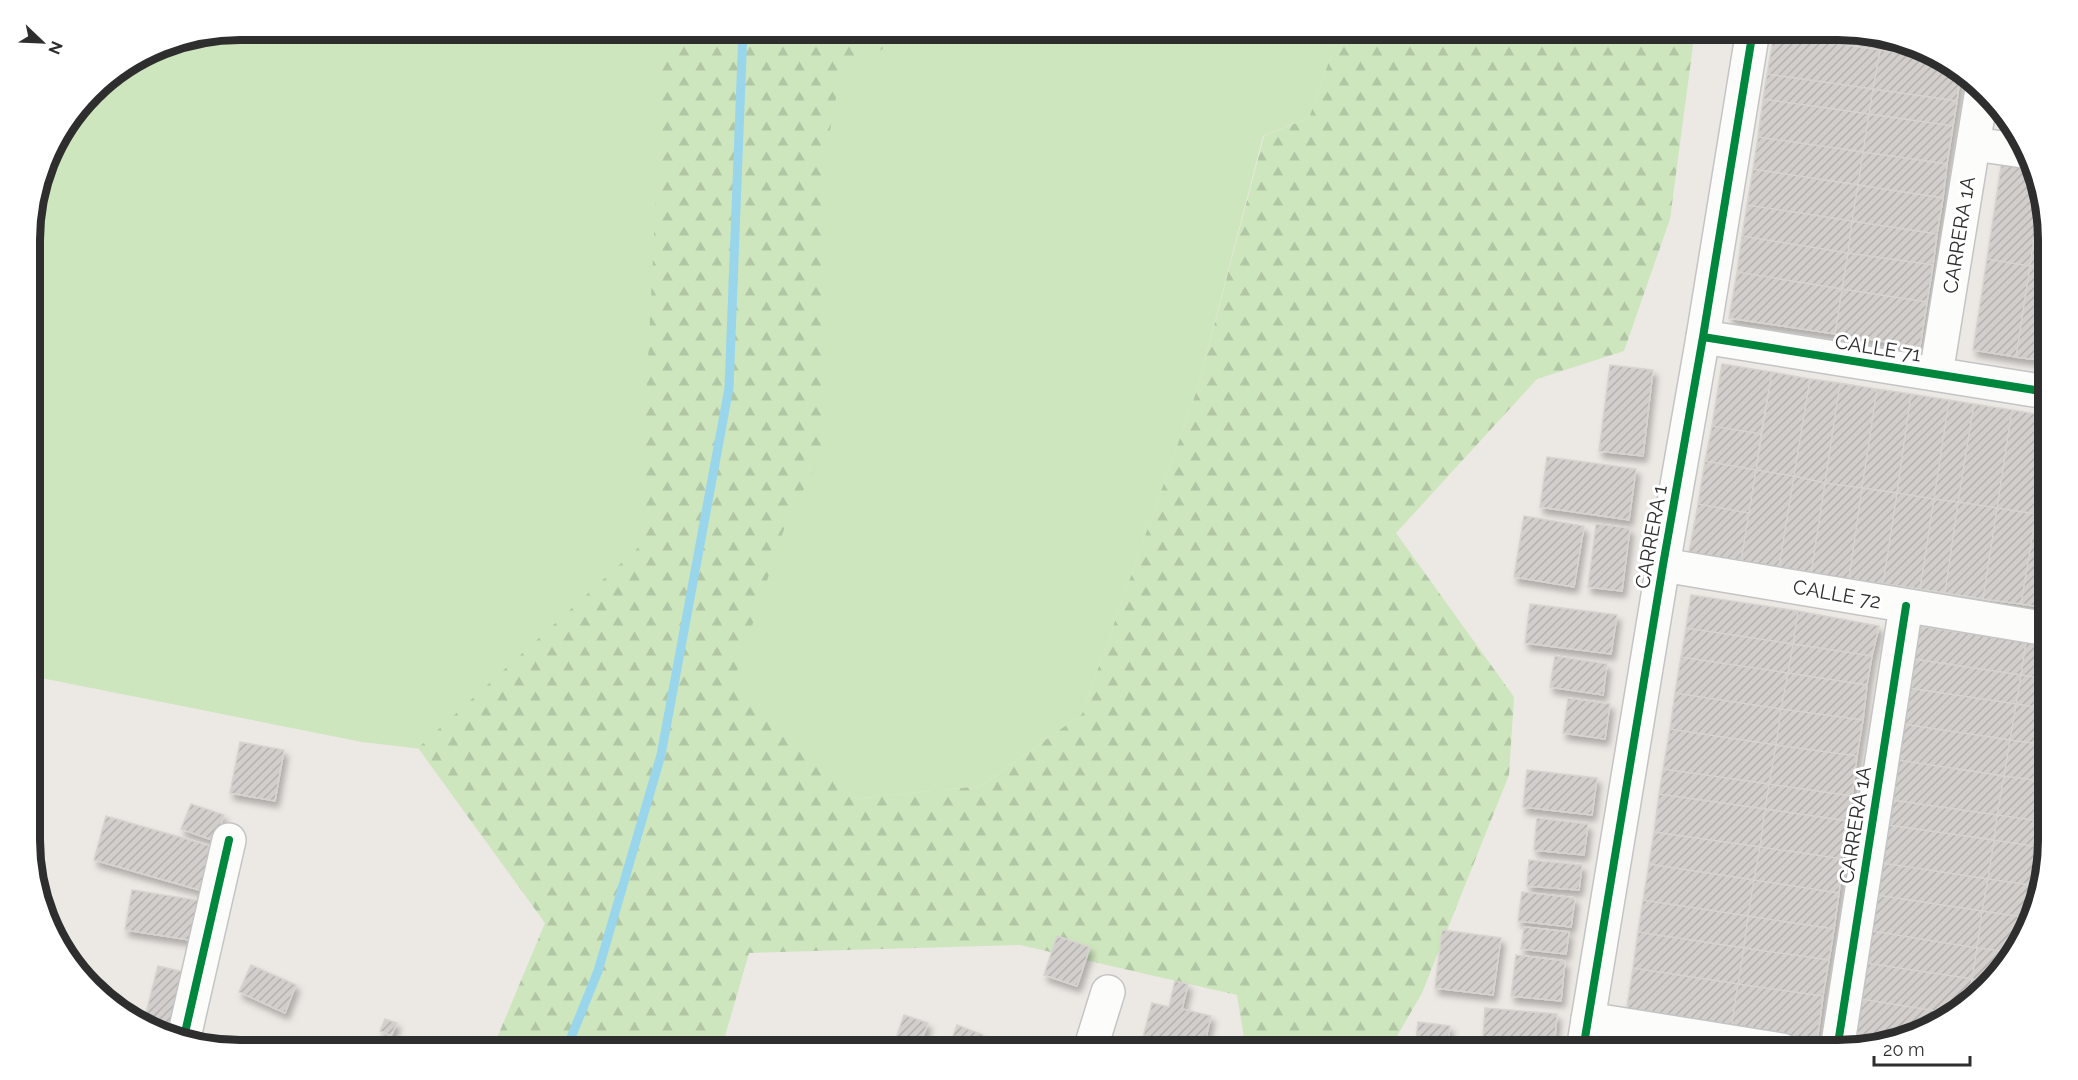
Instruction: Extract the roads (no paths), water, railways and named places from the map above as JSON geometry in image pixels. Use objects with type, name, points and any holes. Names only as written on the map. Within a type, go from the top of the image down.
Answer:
[{"type":"street","name":"CARRERA 1","points":[[1586,1034],[1751,40]]},
{"type":"street","name":"CARRERA 1A","points":[[1936,374],[1980,101]]},
{"type":"street","points":[[1974,144],[2016,150]]},
{"type":"street","name":"CALLE 71","points":[[1703,337],[2038,391]]},
{"type":"street","name":"CALLE 72","points":[[1663,565],[2038,628]]},
{"type":"street","name":"CARRERA 1A","points":[[1839,1039],[1906,606]]},
{"type":"street","points":[[185,1032],[229,840]]},
{"type":"street","points":[[1093,1039],[1108,992]]},
{"type":"street","points":[[1586,1034],[1649,1039]]},
{"type":"waterway","points":[[570,1040],[598,971],[661,755],[729,388],[743,41]]}]
